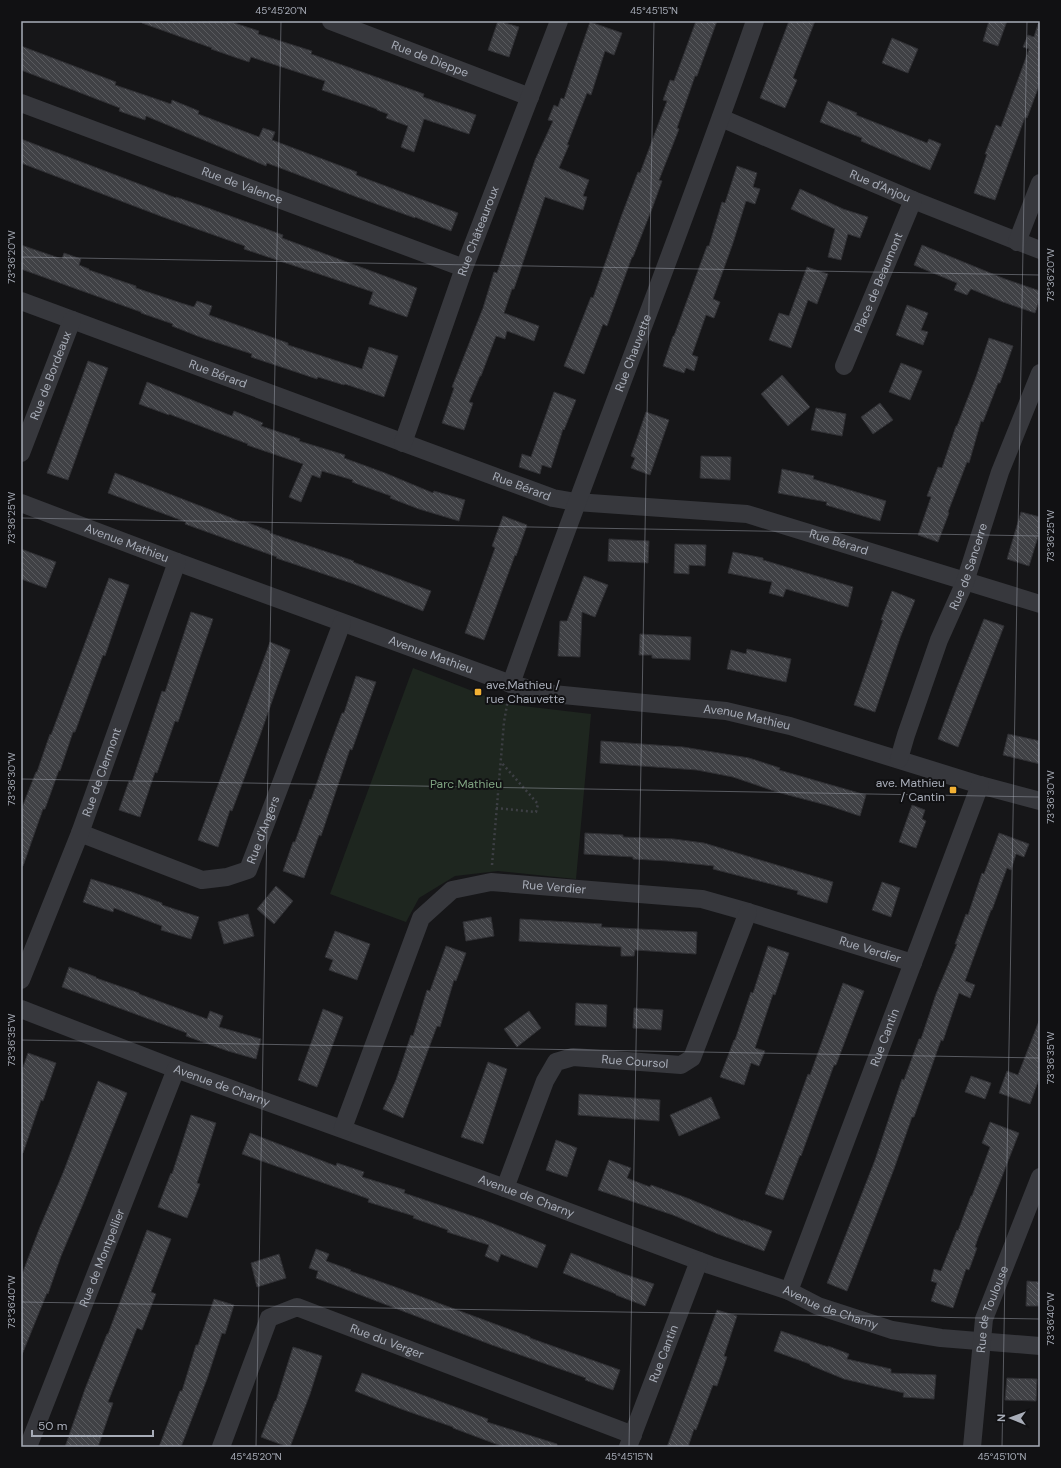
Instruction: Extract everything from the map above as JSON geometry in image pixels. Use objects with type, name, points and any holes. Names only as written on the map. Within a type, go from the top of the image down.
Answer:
[{"type":"street","name":"Rue de Dieppe","points":[[331,21],[361,26],[530,97]]},
{"type":"street","name":"Rue Châteauroux","points":[[403,443],[464,268],[559,21]]},
{"type":"street","name":"Rue Chauvette","points":[[511,684],[576,502],[721,118],[755,21]]},
{"type":"street","name":"Rue de Valence","points":[[21,103],[464,268]]},
{"type":"street","name":"Rue d'Anjou","points":[[721,118],[913,200],[1040,250]]},
{"type":"street","points":[[1017,242],[1040,183]]},
{"type":"street","name":"Place de Beaumont","points":[[844,366],[913,200]]},
{"type":"street","name":"Rue Bérard","points":[[21,301],[553,498],[576,502],[747,514],[1040,604]]},
{"type":"street","name":"Rue de Bordeaux","points":[[21,453],[72,320]]},
{"type":"street","name":"Rue de Sancerre","points":[[899,759],[939,640],[965,582],[1000,472],[1040,374]]},
{"type":"street","name":"Avenue Mathieu","points":[[21,503],[342,623],[511,684],[553,694],[726,711],[790,726],[980,785],[1040,801]]},
{"type":"street","name":"Rue de Clermont","points":[[21,980],[80,833],[177,562]]},
{"type":"street","name":"Rue d'Angers","points":[[80,833],[202,880],[227,876],[248,870],[342,623]]},
{"type":"street","name":"Rue Cantin","points":[[789,1291],[980,785]]},
{"type":"street","name":"Rue Verdier","points":[[342,1128],[421,918],[452,890],[491,882],[702,899],[913,963]]},
{"type":"street","name":"Rue Coursol","points":[[505,1188],[545,1081],[556,1062],[573,1057],[681,1065],[692,1058],[748,912]]},
{"type":"street","name":"Avenue de Charny","points":[[21,1009],[176,1069],[342,1128],[699,1261],[789,1291],[818,1306],[892,1330],[942,1338],[1040,1346]]},
{"type":"street","name":"Rue de Montpellier","points":[[28,1447],[176,1069]]},
{"type":"street","name":"Rue de Toulouse","points":[[972,1447],[984,1319],[1040,1177]]},
{"type":"street","name":"Rue Cantin","points":[[631,1441],[699,1261]]},
{"type":"street","name":"Rue du Verger","points":[[221,1447],[269,1318],[297,1307],[631,1441]]},
{"type":"path","points":[[491,882],[504,722],[511,684]]},
{"type":"path","points":[[496,808],[536,812],[538,804],[501,762]]},
{"type":"green space","name":"Parc Mathieu","points":[[413,668],[506,704],[591,714],[576,879],[498,871],[455,876],[419,898],[406,922],[330,894]]},
{"type":"building","points":[[142,21],[228,21],[259,31],[258,34],[312,51],[311,54],[424,94],[423,97],[476,115],[469,134],[424,119],[414,152],[401,147],[408,126],[386,118],[388,114],[377,109],[322,90],[325,81],[251,57],[249,62],[142,23]]},
{"type":"building","points":[[498,21],[519,27],[509,57],[488,50]]},
{"type":"building","points":[[696,21],[717,21],[697,76],[695,76],[677,128],[679,129],[659,180],[662,181],[653,206],[632,257],[607,326],[603,324],[584,374],[564,366],[591,297],[593,298],[621,217],[638,172],[640,173],[667,101],[663,100],[670,80],[674,81]]},
{"type":"building","points":[[789,21],[815,21],[793,78],[797,80],[785,108],[760,98]]},
{"type":"building","points":[[989,21],[1007,21],[998,46],[983,41]]},
{"type":"building","points":[[590,22],[622,33],[614,55],[605,51],[591,95],[587,93],[567,145],[569,145],[559,168],[589,180],[583,196],[587,197],[583,210],[545,197],[514,289],[512,289],[504,313],[539,326],[534,341],[507,331],[505,339],[496,336],[481,376],[469,402],[473,403],[464,430],[442,423],[454,388],[452,387],[483,308],[494,272],[497,273],[535,160],[553,121],[548,120],[554,105],[558,107],[561,98],[564,99]]},
{"type":"building","points":[[1038,24],[1040,24],[1040,83],[1027,118],[1025,117],[995,200],[974,193],[987,154],[985,154],[996,125],[1001,127],[1029,49],[1023,47],[1028,35],[1034,37]]},
{"type":"building","points":[[892,38],[918,49],[908,73],[882,63]]},
{"type":"building","points":[[21,46],[116,82],[115,85],[171,104],[172,100],[199,111],[198,114],[259,137],[263,128],[275,132],[272,140],[357,172],[356,175],[458,213],[451,231],[267,163],[266,166],[146,116],[145,120],[119,111],[120,108],[21,70]]},
{"type":"building","points":[[828,101],[857,113],[856,115],[927,143],[929,139],[941,144],[930,170],[861,141],[862,138],[820,122]]},
{"type":"building","points":[[21,139],[176,198],[283,235],[282,238],[417,288],[407,317],[369,304],[373,292],[244,249],[245,246],[163,217],[21,163]]},
{"type":"building","points":[[737,166],[757,173],[753,187],[760,189],[755,204],[746,201],[713,299],[720,302],[714,318],[706,315],[692,355],[698,357],[694,371],[686,368],[684,373],[663,366],[707,246],[709,246],[722,202],[725,203]]},
{"type":"building","points":[[800,189],[843,209],[868,217],[860,238],[848,234],[841,260],[828,257],[835,229],[791,209]]},
{"type":"building","points":[[21,245],[62,259],[64,253],[81,259],[79,265],[89,270],[181,303],[194,307],[197,301],[212,306],[209,315],[288,343],[288,345],[362,369],[369,347],[398,356],[384,397],[345,384],[344,385],[318,377],[317,379],[251,357],[252,354],[200,337],[172,326],[173,324],[21,269]]},
{"type":"building","points":[[922,245],[1005,279],[1040,291],[1040,298],[1035,313],[971,289],[967,295],[954,290],[957,283],[914,265]]},
{"type":"building","points":[[807,267],[828,274],[817,304],[808,300],[791,348],[769,340],[779,313],[789,316]]},
{"type":"building","points":[[907,305],[928,313],[921,330],[928,332],[923,345],[896,335]]},
{"type":"building","points":[[989,338],[1013,346],[1000,383],[998,383],[983,422],[981,421],[969,463],[967,462],[938,542],[918,535],[931,497],[927,496],[938,467],[942,468]]},
{"type":"building","points":[[88,361],[108,368],[68,480],[47,473]]},
{"type":"building","points":[[901,363],[922,371],[910,400],[889,392]]},
{"type":"building","points":[[782,375],[810,407],[788,426],[761,394]]},
{"type":"building","points":[[147,382],[232,416],[234,411],[263,423],[261,426],[300,439],[299,441],[345,455],[344,458],[433,493],[434,491],[465,500],[459,521],[419,509],[390,498],[391,496],[352,482],[353,480],[322,471],[320,478],[312,475],[301,502],[289,497],[303,464],[247,445],[248,444],[139,404]]},
{"type":"building","points":[[554,392],[576,400],[564,430],[563,429],[551,468],[542,465],[540,474],[519,467],[522,454],[531,457]]},
{"type":"building","points":[[880,403],[893,420],[873,434],[861,417]]},
{"type":"building","points":[[816,408],[846,414],[842,436],[811,430]]},
{"type":"building","points":[[646,412],[669,420],[650,475],[631,468],[635,458],[631,456]]},
{"type":"building","points":[[701,456],[731,457],[730,480],[700,478]]},
{"type":"building","points":[[782,469],[814,476],[813,479],[886,501],[880,521],[826,505],[827,502],[778,493]]},
{"type":"building","points":[[115,473],[242,522],[243,521],[270,531],[270,533],[354,561],[353,562],[431,591],[423,611],[354,584],[276,558],[277,557],[185,524],[186,522],[108,493]]},
{"type":"building","points":[[1021,512],[1040,517],[1040,530],[1029,566],[1007,559]]},
{"type":"building","points":[[503,516],[527,525],[484,640],[465,633],[495,548],[492,546]]},
{"type":"building","points":[[609,539],[649,541],[648,563],[608,561]]},
{"type":"building","points":[[675,544],[706,545],[705,566],[689,565],[689,574],[674,573]]},
{"type":"building","points":[[21,549],[56,562],[46,588],[21,579]]},
{"type":"building","points":[[733,552],[763,558],[763,560],[853,587],[848,607],[786,589],[783,597],[769,593],[772,582],[728,573]]},
{"type":"building","points":[[584,576],[608,585],[595,617],[582,612],[580,657],[558,656],[560,621],[567,621]]},
{"type":"building","points":[[109,578],[129,585],[105,656],[103,655],[75,732],[73,732],[60,771],[59,770],[45,809],[43,809],[23,866],[21,866],[21,810],[37,772]]},
{"type":"building","points":[[892,591],[915,600],[900,638],[875,712],[854,705],[883,620],[881,620]]},
{"type":"building","points":[[191,612],[213,619],[178,722],[175,721],[157,773],[155,772],[140,817],[119,810],[129,781],[132,782],[162,691],[165,692]]},
{"type":"building","points":[[984,619],[1004,626],[958,747],[938,739]]},
{"type":"building","points":[[640,634],[691,637],[690,660],[652,658],[652,655],[639,655]]},
{"type":"building","points":[[270,642],[290,650],[232,811],[230,810],[218,847],[198,840]]},
{"type":"building","points":[[747,649],[791,659],[786,682],[727,669],[731,650],[746,654]]},
{"type":"building","points":[[356,676],[376,682],[352,750],[350,749],[321,836],[319,835],[304,878],[283,871],[310,799],[311,800],[342,713],[344,713]]},
{"type":"building","points":[[1008,734],[1040,741],[1040,764],[1003,755]]},
{"type":"building","points":[[601,741],[683,747],[749,758],[780,768],[779,770],[866,795],[860,816],[830,806],[777,792],[733,777],[697,770],[600,763]]},
{"type":"building","points":[[912,805],[925,810],[922,819],[926,821],[916,848],[899,842]]},
{"type":"building","points":[[585,833],[623,835],[623,837],[674,839],[704,843],[833,882],[827,903],[797,894],[798,891],[713,869],[714,866],[633,859],[633,857],[584,854]]},
{"type":"building","points":[[999,833],[1029,844],[1024,857],[1016,854],[1011,870],[1007,868],[965,981],[975,985],[970,998],[959,993],[943,1041],[941,1040],[914,1117],[912,1117],[894,1169],[847,1291],[827,1283],[875,1160],[902,1079],[904,1080],[919,1039],[921,1039],[936,994],[957,944],[955,944],[966,914],[968,915],[982,873],[984,874]]},
{"type":"building","points":[[91,879],[132,892],[162,903],[162,905],[199,917],[191,939],[161,930],[162,926],[114,908],[113,912],[83,902]]},
{"type":"building","points":[[882,882],[900,888],[891,917],[872,910]]},
{"type":"building","points":[[276,886],[293,901],[274,924],[257,909]]},
{"type":"building","points":[[248,914],[254,936],[224,944],[218,922]]},
{"type":"building","points":[[491,917],[494,936],[466,941],[463,922]]},
{"type":"building","points":[[520,919],[602,924],[601,927],[697,932],[696,954],[635,950],[634,956],[621,956],[621,947],[519,941]]},
{"type":"building","points":[[335,931],[370,944],[357,980],[329,970],[333,960],[325,957]]},
{"type":"building","points":[[446,946],[466,953],[456,981],[454,980],[440,1027],[437,1026],[403,1118],[383,1109],[396,1080],[411,1035],[413,1036],[427,990],[430,991]]},
{"type":"building","points":[[768,946],[789,953],[775,995],[773,994],[755,1048],[765,1051],[759,1066],[751,1063],[744,1085],[720,1077],[735,1040],[751,992],[753,993]]},
{"type":"building","points":[[69,967],[207,1019],[210,1011],[223,1016],[219,1027],[261,1039],[256,1059],[186,1036],[187,1033],[62,987]]},
{"type":"building","points":[[843,983],[864,991],[836,1065],[834,1065],[801,1156],[800,1155],[783,1200],[765,1194],[808,1074],[810,1075]]},
{"type":"building","points":[[576,1003],[607,1005],[606,1027],[575,1025]]},
{"type":"building","points":[[634,1008],[663,1010],[661,1030],[633,1028]]},
{"type":"building","points":[[323,1009],[343,1017],[317,1087],[298,1080]]},
{"type":"building","points":[[529,1011],[541,1028],[517,1047],[504,1029]]},
{"type":"building","points":[[1039,1021],[1040,1076],[1030,1104],[999,1093],[1007,1071],[1018,1075]]},
{"type":"building","points":[[28,1053],[56,1063],[43,1101],[41,1100],[23,1153],[21,1153],[21,1073]]},
{"type":"building","points":[[488,1062],[507,1069],[483,1144],[461,1137]]},
{"type":"building","points":[[971,1076],[991,1083],[985,1099],[965,1092]]},
{"type":"building","points":[[98,1081],[127,1093],[61,1256],[48,1294],[47,1293],[21,1357],[21,1277]]},
{"type":"building","points":[[579,1094],[660,1100],[659,1121],[578,1115]]},
{"type":"building","points":[[711,1097],[720,1118],[679,1136],[670,1115]]},
{"type":"building","points":[[191,1115],[216,1123],[197,1183],[200,1184],[187,1218],[158,1207],[171,1173],[172,1174]]},
{"type":"building","points":[[990,1122],[1019,1133],[978,1238],[975,1247],[977,1248],[969,1270],[966,1269],[953,1308],[931,1301],[937,1283],[931,1281],[934,1269],[941,1271],[972,1196],[990,1147],[982,1143]]},
{"type":"building","points":[[250,1133],[336,1166],[337,1163],[364,1172],[362,1177],[405,1190],[404,1193],[484,1220],[546,1245],[537,1268],[501,1254],[498,1262],[485,1256],[489,1245],[447,1232],[448,1230],[413,1218],[414,1216],[368,1202],[369,1199],[242,1154]]},
{"type":"building","points":[[556,1140],[577,1148],[567,1177],[546,1170]]},
{"type":"building","points":[[609,1160],[631,1168],[627,1178],[650,1187],[651,1185],[687,1198],[772,1231],[764,1251],[673,1215],[598,1190]]},
{"type":"building","points":[[147,1230],[171,1239],[151,1292],[156,1294],[142,1330],[137,1328],[108,1402],[113,1403],[98,1447],[65,1447],[85,1389],[108,1334]]},
{"type":"building","points":[[316,1249],[329,1254],[326,1261],[351,1270],[350,1271],[620,1370],[613,1390],[585,1380],[586,1378],[492,1345],[316,1278],[318,1271],[309,1268]]},
{"type":"building","points":[[571,1253],[654,1284],[645,1306],[563,1273]]},
{"type":"building","points":[[279,1254],[286,1278],[257,1287],[251,1263]]},
{"type":"building","points":[[1027,1281],[1040,1282],[1040,1306],[1026,1306]]},
{"type":"building","points":[[214,1299],[234,1305],[225,1334],[222,1333],[207,1379],[181,1447],[159,1447],[180,1391],[182,1391],[196,1345],[198,1345]]},
{"type":"building","points":[[717,1310],[737,1316],[724,1356],[727,1357],[717,1386],[713,1385],[688,1447],[667,1447]]},
{"type":"building","points":[[781,1331],[849,1354],[847,1359],[891,1369],[891,1373],[936,1375],[934,1399],[903,1397],[904,1393],[844,1379],[810,1364],[774,1351]]},
{"type":"building","points":[[293,1347],[322,1356],[310,1394],[290,1447],[288,1447],[261,1437],[276,1401]]},
{"type":"building","points":[[362,1373],[488,1419],[487,1422],[557,1444],[557,1447],[504,1447],[404,1410],[355,1391]]},
{"type":"building","points":[[1007,1378],[1037,1379],[1036,1401],[1005,1400]]},
{"type":"place","name":"ave.Mathieu / rue Chauvette","points":[[478,692]]},
{"type":"place","name":"ave. Mathieu / Cantin","points":[[953,790]]}]
